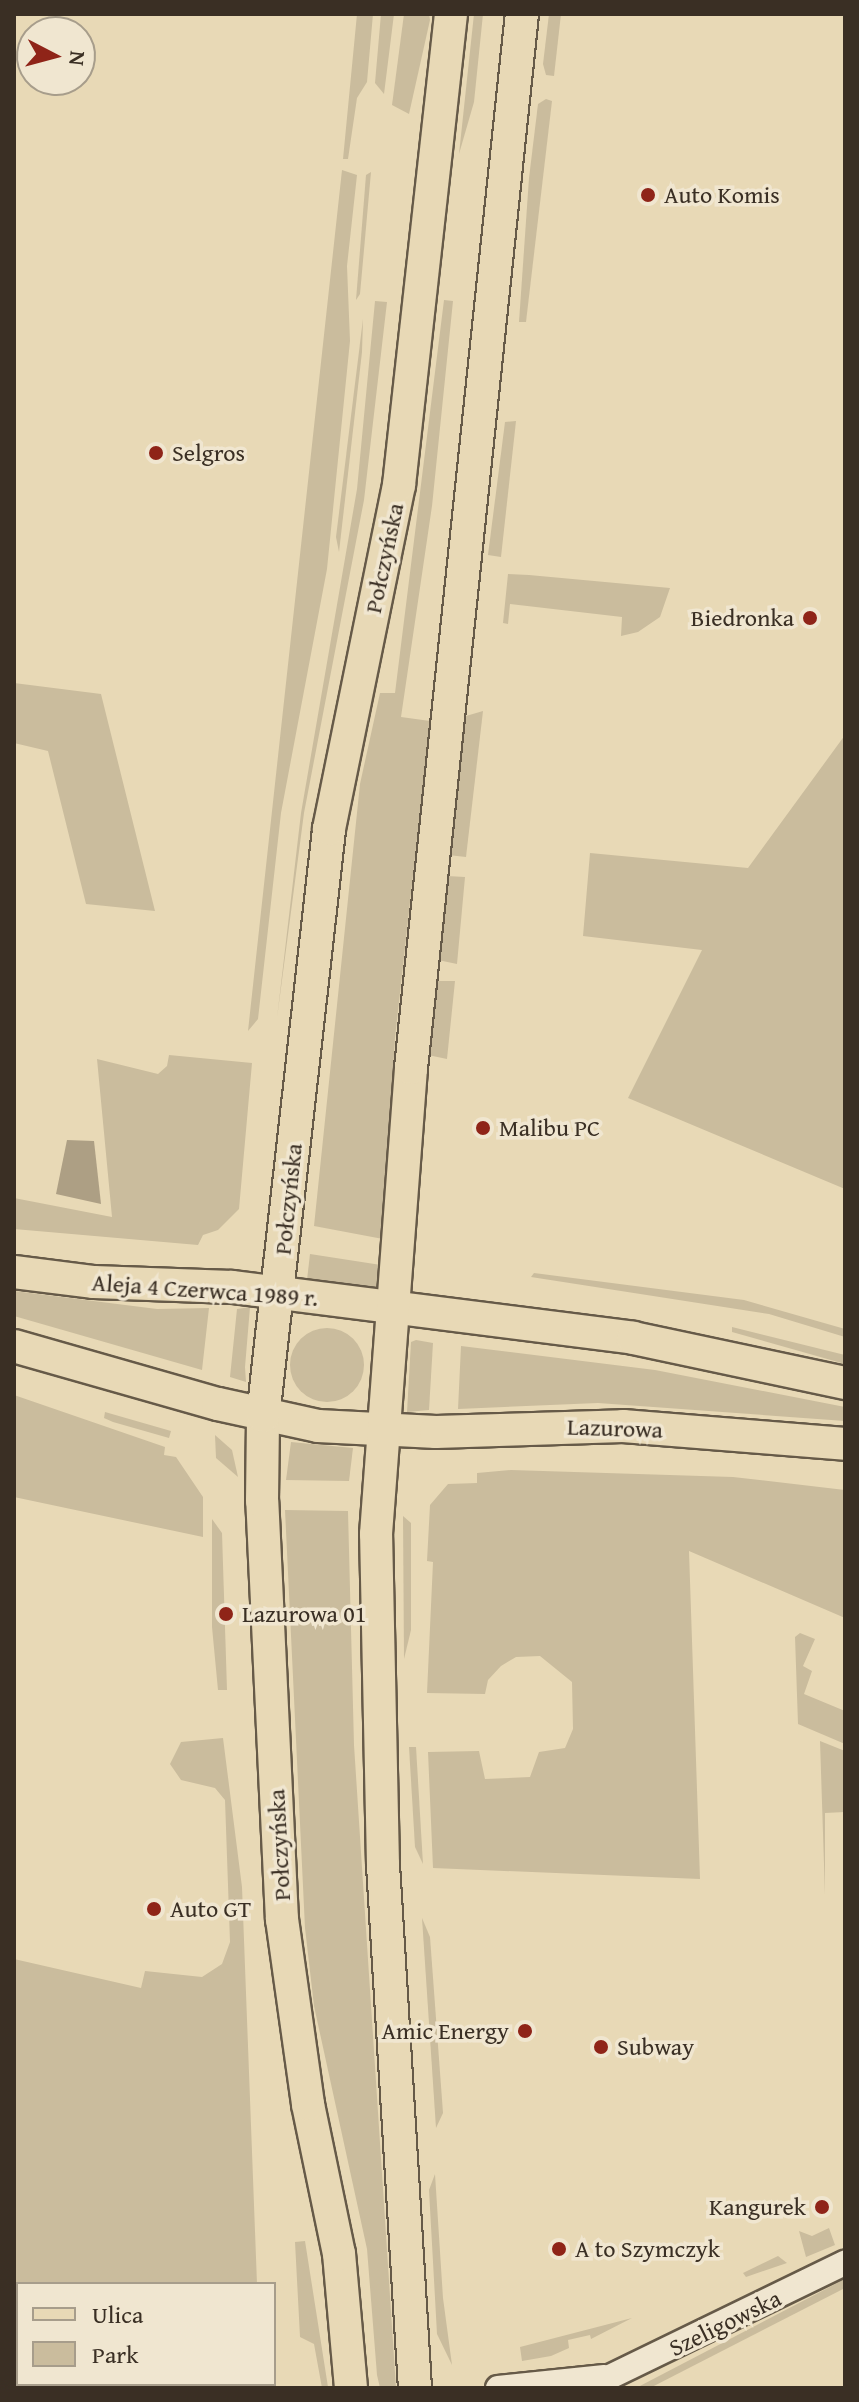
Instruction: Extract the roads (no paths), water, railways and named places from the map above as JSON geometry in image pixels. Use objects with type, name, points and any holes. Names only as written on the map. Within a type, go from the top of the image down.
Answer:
[{"type":"main road","name":"Połczyńska","points":[[354,2383],[339,2254],[308,2104],[282,1920],[263,1530],[263,1416],[336,781],[384,563],[408,421],[451,14]]},
{"type":"main road","points":[[421,2383],[379,1742],[376,1534],[396,1309],[419,984],[522,14]]},
{"type":"main road","name":"Aleja 4 Czerwca 1989 r.","points":[[14,1272],[277,1292],[396,1309]]},
{"type":"main road","points":[[396,1309],[633,1338],[845,1383]]},
{"type":"main road","points":[[14,1346],[263,1416],[318,1426],[384,1430]]},
{"type":"main road","name":"Lazurowa","points":[[384,1430],[611,1426],[845,1444]]},
{"type":"street","name":"Szeligowska","points":[[498,2388],[595,2383],[675,2348],[845,2263]]},
{"type":"place","name":"Auto Komis","points":[[648,195]]},
{"type":"place","name":"Selgros","points":[[156,453]]},
{"type":"place","name":"Biedronka","points":[[810,618]]},
{"type":"place","name":"Malibu PC","points":[[483,1128]]},
{"type":"place","name":"Lazurowa 01","points":[[226,1614]]},
{"type":"place","name":"Auto GT","points":[[154,1909]]},
{"type":"place","name":"Amic Energy","points":[[525,2031]]},
{"type":"place","name":"Subway","points":[[601,2047]]},
{"type":"place","name":"Kangurek","points":[[822,2207]]},
{"type":"place","name":"A to Szymczyk","points":[[559,2249]]}]
